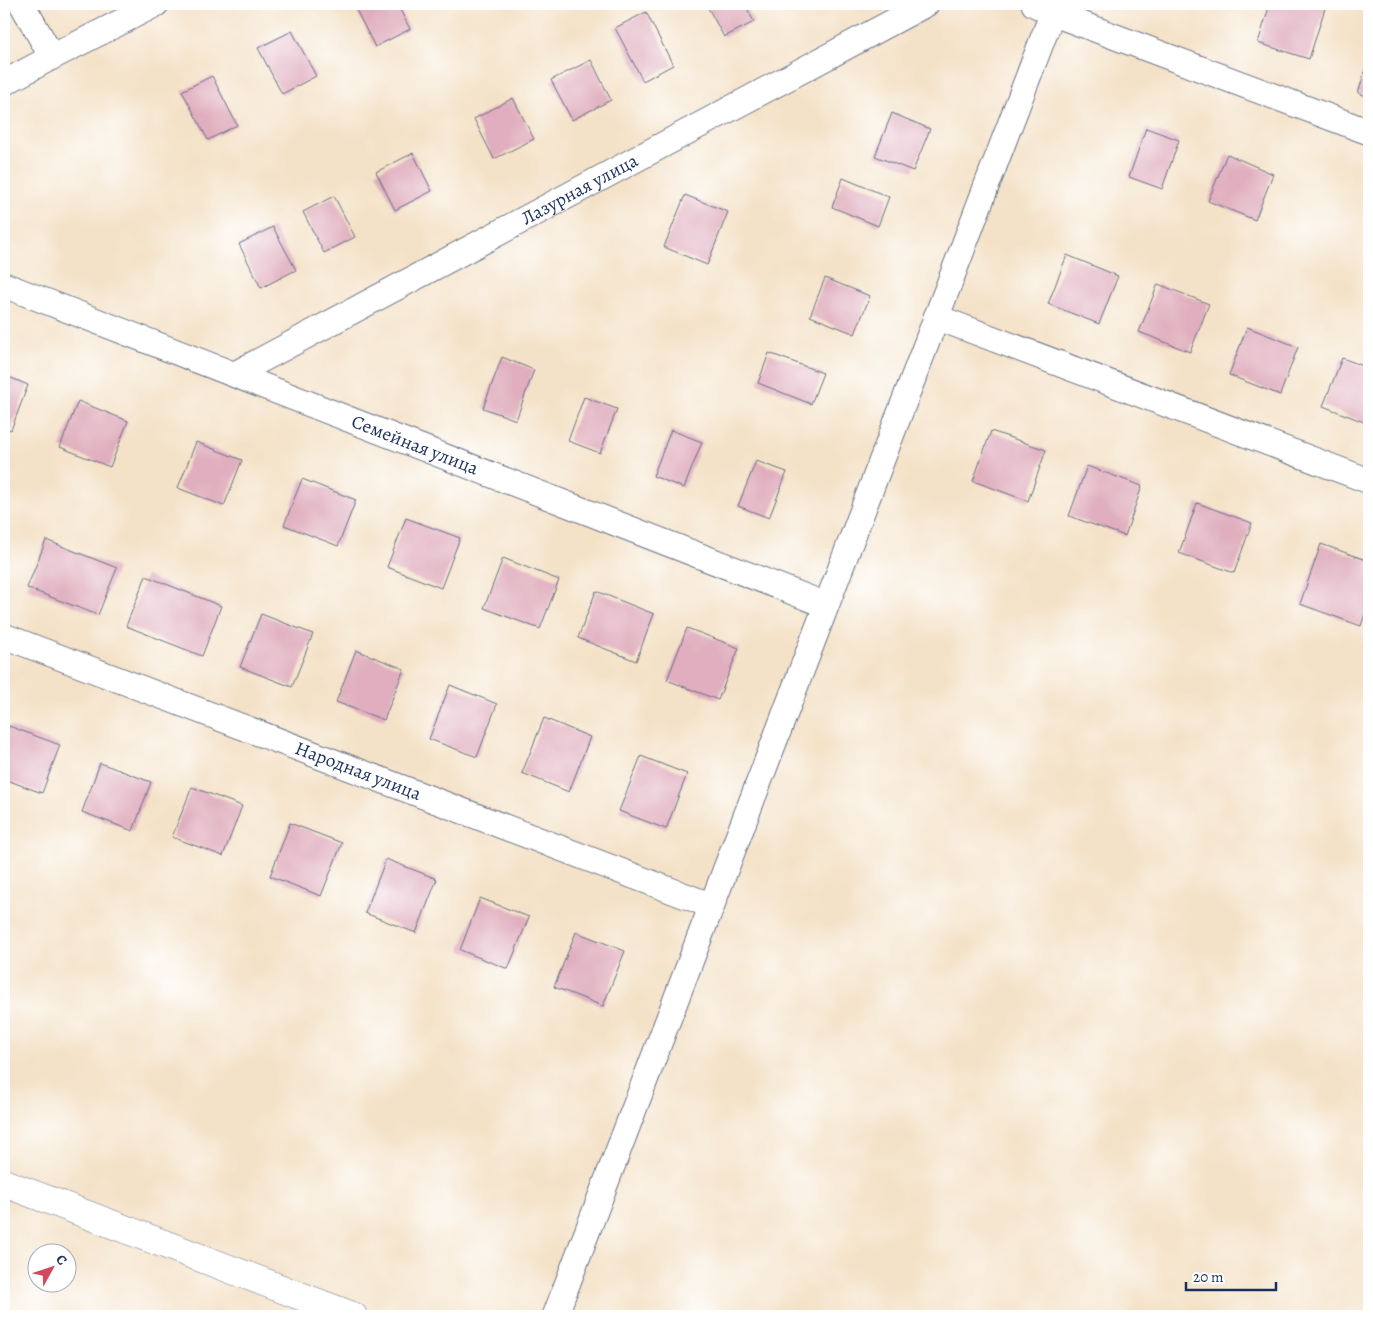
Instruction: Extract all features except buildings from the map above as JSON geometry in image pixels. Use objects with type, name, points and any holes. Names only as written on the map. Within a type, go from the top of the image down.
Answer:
[{"type":"main road","points":[[4,1183],[353,1316]]},
{"type":"street","points":[[22,4],[52,58]]},
{"type":"street","points":[[4,83],[156,4]]},
{"type":"street","name":"Лазурная улица","points":[[235,374],[926,4]]},
{"type":"street","points":[[556,1316],[936,317],[1047,7],[1369,132]]},
{"type":"street","name":"Семейная улица","points":[[4,285],[826,605]]},
{"type":"street","points":[[936,317],[1369,481]]},
{"type":"street","name":"Народная улица","points":[[4,636],[712,906]]}]
